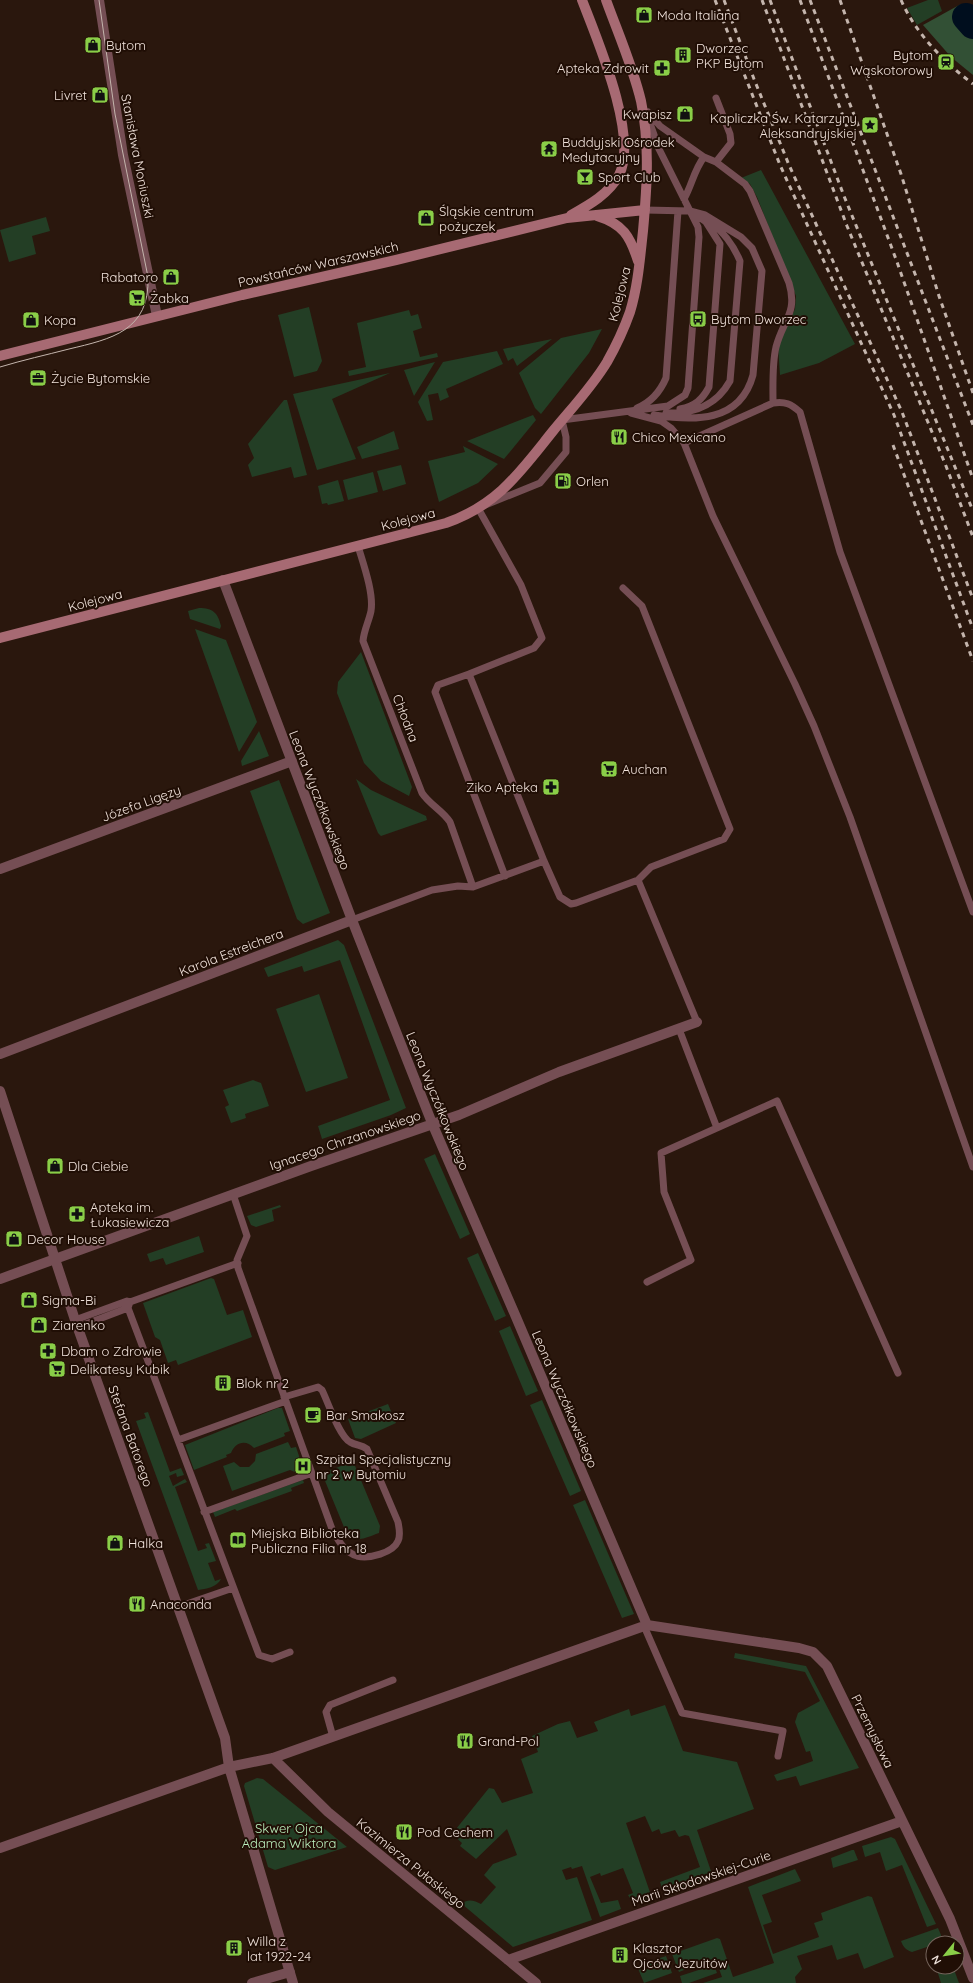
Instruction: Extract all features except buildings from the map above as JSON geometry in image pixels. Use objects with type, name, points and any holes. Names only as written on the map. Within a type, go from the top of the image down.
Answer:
[{"type":"main road","points":[[567,218],[600,197],[613,185],[622,169],[625,153],[624,133],[617,105],[594,31],[582,0]]},
{"type":"main road","name":"Kolejowa","points":[[0,638],[446,522],[490,501],[510,483],[601,371],[618,340],[630,312],[640,266],[645,210],[647,142],[641,99],[606,0]]},
{"type":"main road","name":"Powstańców Warszawskich","points":[[0,356],[255,292],[396,260],[567,218],[645,210]]},
{"type":"main road","points":[[593,215],[615,222],[625,232],[630,240],[640,266]]},
{"type":"street","name":"Stanisława Moniuszki","points":[[99,0],[123,155],[157,316]]},
{"type":"street","name":"Leona Wyczółkowskiego","points":[[223,580],[352,920],[432,1124],[522,1330],[646,1626]]},
{"type":"street","name":"Józefa Ligęzy","points":[[0,869],[292,761]]},
{"type":"street","name":"Karola Estreichera","points":[[0,1054],[352,920]]},
{"type":"street","name":"Ignacego Chrzanowskiego","points":[[0,1280],[233,1194],[459,1115],[559,1072],[697,1022]]},
{"type":"street","name":"Stefana Batorego","points":[[0,1091],[54,1259],[225,1738],[229,1767],[293,1983]]},
{"type":"street","points":[[0,1848],[229,1767],[273,1758],[646,1626]]},
{"type":"street","name":"Przemysłowa","points":[[646,1626],[770,1643],[813,1652],[827,1666],[950,1919],[972,1973]]},
{"type":"street","name":"Kazimierza Pułaskiego","points":[[273,1758],[328,1812],[536,1983]]},
{"type":"street","name":"Marii Skłodowskiej-Curie","points":[[508,1960],[902,1821]]},
{"type":"street","points":[[252,1983],[290,1972]]},
{"type":"lane","points":[[716,98],[730,134],[731,143],[716,162]]},
{"type":"lane","points":[[641,99],[650,116],[660,126],[704,157],[716,162],[745,184],[753,194],[789,283],[793,297],[792,309],[776,348],[773,403]]},
{"type":"lane","points":[[505,876],[435,692],[438,685],[534,648],[542,638],[521,585],[478,508],[540,483],[566,452],[566,437],[562,420],[668,406],[685,395],[688,388],[699,237],[698,227],[659,149],[641,99]]},
{"type":"lane","points":[[684,199],[689,191],[695,172],[704,157]]},
{"type":"lane","points":[[628,412],[678,418],[703,418],[732,408],[743,399],[750,388],[753,375],[762,271],[752,248],[741,237],[719,222],[705,215],[690,211],[645,210]]},
{"type":"lane","points":[[628,412],[644,405],[655,396],[662,388],[666,378],[678,211]]},
{"type":"lane","points":[[628,412],[682,409],[695,404],[703,397],[709,387],[720,244],[706,222],[690,211]]},
{"type":"lane","points":[[628,412],[682,413],[700,409],[714,402],[724,392],[730,381],[740,261],[734,247],[722,232],[709,220],[690,211]]},
{"type":"lane","points":[[684,443],[773,403],[783,401],[793,406],[800,412],[840,552],[973,912]]},
{"type":"lane","points":[[628,412],[660,421],[671,428],[684,443],[713,516],[795,684],[817,733],[850,817],[973,1168]]},
{"type":"lane","name":"Chłodna","points":[[358,546],[369,590],[372,610],[365,629],[363,641],[422,793],[428,802],[444,813],[450,822],[473,887]]},
{"type":"lane","points":[[469,674],[544,861],[560,897],[571,904],[638,880],[651,867],[724,839],[730,829],[642,606],[623,588]]},
{"type":"lane","name":"Karola Estreichera","points":[[352,920],[432,890],[458,886],[473,887],[544,861]]},
{"type":"lane","points":[[638,880],[697,1022]]},
{"type":"lane","points":[[679,1029],[717,1128]]},
{"type":"lane","points":[[647,1282],[691,1260],[664,1192],[661,1153],[777,1101],[898,1374]]},
{"type":"lane","points":[[178,1440],[285,1399],[318,1387],[322,1390],[344,1437],[351,1443],[361,1444],[367,1449],[398,1522],[400,1531],[398,1541],[393,1548],[366,1557],[356,1556],[349,1552],[340,1543],[332,1529],[285,1399],[238,1263],[247,1236],[233,1194]]},
{"type":"lane","points":[[129,1305],[238,1263]]},
{"type":"lane","points":[[77,1324],[127,1301],[204,1512],[259,1654],[272,1659],[290,1652]]},
{"type":"lane","points":[[204,1512],[312,1473]]},
{"type":"lane","points":[[178,1607],[233,1588]]},
{"type":"lane","points":[[646,1626],[682,1713],[783,1731],[778,1756]]},
{"type":"lane","points":[[333,1737],[326,1712],[330,1705],[393,1680]]},
{"type":"green space","points":[[928,0],[938,0],[942,11],[917,25],[907,8]]},
{"type":"green space","points":[[961,4],[973,17],[973,75],[951,57],[923,25]]},
{"type":"green space","points":[[761,170],[855,344],[819,363],[780,375],[778,346],[795,309],[796,296],[757,197],[750,184],[741,178]]},
{"type":"green space","points":[[46,217],[50,231],[32,236],[36,254],[9,262],[0,230]]},
{"type":"green space","points":[[309,307],[322,361],[317,371],[294,377],[278,315]]},
{"type":"green space","points":[[409,310],[411,316],[418,314],[422,328],[413,331],[420,357],[437,353],[438,357],[349,376],[348,371],[366,367],[357,323]]},
{"type":"green space","points":[[602,329],[589,353],[541,414],[535,408],[519,373],[561,338]]},
{"type":"green space","points":[[552,339],[517,366],[513,358],[508,361],[503,349]]},
{"type":"green space","points":[[497,351],[503,364],[446,389],[449,397],[440,401],[438,393],[428,395],[433,420],[427,421],[418,402],[443,362]]},
{"type":"green space","points":[[435,362],[414,396],[404,370]]},
{"type":"green space","points":[[390,373],[332,399],[356,459],[317,470],[293,394]]},
{"type":"green space","points":[[284,400],[287,400],[307,475],[294,478],[291,467],[252,477],[248,465],[254,458],[248,444]]},
{"type":"green space","points":[[533,415],[536,420],[504,459],[467,441]]},
{"type":"green space","points":[[394,431],[399,449],[362,459],[357,447]]},
{"type":"green space","points":[[463,446],[498,464],[478,483],[439,502],[428,461],[465,452]]},
{"type":"green space","points":[[401,465],[406,484],[383,491],[377,471]]},
{"type":"green space","points":[[373,472],[378,492],[348,500],[343,480]]},
{"type":"green space","points":[[338,480],[344,501],[328,505],[327,503],[322,504],[318,486]]},
{"type":"green space","points":[[199,608],[208,609],[214,612],[220,621],[220,629],[190,619],[188,611]]},
{"type":"green space","points":[[195,629],[226,640],[257,722],[239,752]]},
{"type":"green space","points":[[361,652],[412,787],[409,796],[381,781],[364,763],[337,693],[338,682]]},
{"type":"green space","points":[[259,731],[269,756],[242,766],[241,761]]},
{"type":"green space","points":[[356,779],[371,790],[426,816],[427,820],[381,836],[378,833]]},
{"type":"green space","points":[[279,780],[330,913],[303,924],[297,919],[250,791]]},
{"type":"green space","points":[[338,940],[344,945],[406,1108],[391,1115],[322,1139],[318,1126],[390,1100],[340,960],[304,972],[302,966],[268,977],[264,968]]},
{"type":"green space","points":[[319,994],[348,1078],[306,1092],[276,1009]]},
{"type":"green space","points":[[253,1080],[261,1083],[269,1106],[245,1114],[246,1118],[231,1123],[225,1107],[229,1105],[223,1090]]},
{"type":"green space","points":[[435,1154],[470,1234],[460,1239],[424,1159]]},
{"type":"green space","points":[[280,1205],[281,1207],[272,1210],[274,1221],[256,1227],[251,1225],[247,1216]]},
{"type":"green space","points":[[199,1236],[204,1252],[166,1265],[163,1258],[150,1262],[147,1254]]},
{"type":"green space","points":[[478,1253],[506,1316],[495,1321],[467,1258]]},
{"type":"green space","points":[[211,1278],[214,1279],[227,1315],[243,1310],[252,1337],[178,1365],[176,1360],[168,1363],[160,1340],[155,1337],[143,1303]]},
{"type":"green space","points":[[510,1326],[538,1391],[526,1396],[499,1331]]},
{"type":"green space","points":[[542,1400],[581,1491],[570,1496],[530,1405]]},
{"type":"green space","points":[[388,1404],[396,1423],[361,1439],[355,1438],[348,1419]]},
{"type":"green space","points":[[278,1408],[282,1408],[290,1431],[284,1433],[285,1436],[254,1448],[248,1443],[238,1444],[231,1453],[226,1455],[227,1457],[194,1470],[185,1445]]},
{"type":"green space","points":[[148,1412],[170,1472],[181,1468],[184,1475],[177,1477],[176,1473],[169,1476],[173,1486],[185,1479],[187,1482],[175,1487],[198,1551],[207,1548],[205,1544],[209,1543],[216,1561],[208,1563],[215,1581],[221,1579],[217,1584],[211,1587],[198,1590],[136,1421],[146,1418],[144,1413]]},
{"type":"green space","points":[[288,1442],[291,1448],[296,1447],[303,1468],[301,1472],[297,1473],[290,1470],[232,1491],[223,1466],[234,1462],[240,1467],[249,1467],[255,1461],[256,1454]]},
{"type":"green space","points":[[353,1461],[380,1526],[379,1533],[361,1539],[354,1538],[346,1532],[323,1476],[324,1473]]},
{"type":"green space","points":[[303,1480],[304,1483],[291,1488],[292,1491],[237,1511],[235,1509],[215,1517],[213,1512]]},
{"type":"green space","points":[[585,1500],[634,1614],[622,1618],[573,1505]]},
{"type":"green space","points":[[735,1653],[806,1666],[859,1768],[800,1786],[796,1776],[777,1781],[774,1775],[813,1761],[810,1751],[806,1752],[795,1722],[798,1713],[820,1701],[805,1672],[734,1658]]},
{"type":"green space","points":[[665,1705],[683,1751],[737,1762],[754,1809],[697,1830],[713,1877],[664,1894],[660,1882],[700,1867],[689,1836],[685,1835],[679,1837],[675,1830],[661,1834],[659,1829],[652,1832],[645,1816],[626,1823],[652,1898],[634,1905],[628,1895],[633,1893],[623,1868],[601,1876],[600,1873],[590,1877],[601,1903],[618,1900],[621,1909],[600,1917],[582,1866],[562,1870],[566,1880],[577,1877],[592,1920],[513,1947],[462,1904],[467,1901],[474,1901],[481,1904],[496,1887],[484,1875],[493,1864],[517,1855],[507,1829],[476,1859],[460,1846],[462,1843],[452,1834],[489,1788],[494,1789],[502,1803],[533,1793],[521,1759],[538,1752],[532,1736],[558,1724],[570,1721],[577,1738],[598,1731],[594,1722],[629,1709],[631,1716]]},
{"type":"green space","name":"Skwer Ojca Adama Wiktora","points":[[257,1778],[263,1779],[347,1847],[275,1870],[268,1867],[244,1786],[245,1783]]},
{"type":"green space","points":[[891,1837],[895,1839],[936,1924],[927,1927],[902,1865],[886,1871],[880,1852],[865,1857],[862,1846]]},
{"type":"green space","points":[[854,1850],[858,1860],[833,1868],[831,1858]]},
{"type":"green space","points":[[795,1869],[801,1881],[762,1895],[772,1922],[763,1925],[773,1954],[819,1937],[814,1923],[823,1920],[821,1913],[868,1896],[872,1897],[894,1957],[864,1969],[858,1953],[837,1960],[832,1945],[797,1956],[802,1969],[795,1977],[796,1983],[703,1983],[722,1977],[715,1958],[679,1972],[672,1954],[717,1938],[720,1939],[733,1977],[774,1963],[748,1887]]},
{"type":"green space","points":[[938,1928],[941,1935],[925,1935],[925,1948],[912,1952],[905,1948],[901,1941]]},
{"type":"green space","points":[[666,1956],[672,1973],[644,1983],[637,1966]]},
{"type":"green space","points":[[714,1965],[717,1973],[689,1983],[682,1983],[680,1976]]},
{"type":"green space","points":[[938,1975],[956,1975],[959,1983],[941,1983]]},
{"type":"waterway","points":[[966,17],[973,25]]},
{"type":"tram line","points":[[0,367],[85,345],[113,336],[125,330],[135,321],[142,310],[147,295],[148,277],[115,114],[99,0]]},
{"type":"railway","points":[[715,0],[780,165],[894,415],[973,629]]},
{"type":"railway","points":[[724,0],[789,165],[902,412],[973,599]]},
{"type":"railway","points":[[762,0],[847,226],[946,466],[973,537]]},
{"type":"railway","points":[[770,0],[844,196],[973,511]]},
{"type":"railway","points":[[800,0],[897,262],[973,479]]},
{"type":"railway","points":[[810,0],[973,425]]},
{"type":"railway","points":[[840,0],[901,174],[939,296],[973,393]]},
{"type":"railway","points":[[901,0],[914,24],[923,36],[941,57],[973,84]]},
{"type":"railway","points":[[893,445],[973,661]]},
{"type":"place","name":"Moda Italiana","points":[[644,15]]},
{"type":"place","name":"Bytom","points":[[93,45]]},
{"type":"place","name":"Dworzec PKP Bytom","points":[[683,55]]},
{"type":"place","name":"Bytom Wąskotorowy","points":[[946,62]]},
{"type":"place","name":"Apteka Zdrowit","points":[[662,68]]},
{"type":"place","name":"Livret","points":[[100,95]]},
{"type":"place","name":"Kwapisz","points":[[685,114]]},
{"type":"place","name":"Kapliczka Św. Katarzyny Aleksandryjskiej","points":[[870,125]]},
{"type":"place","name":"Buddyjski Ośrodek Medytacyjny","points":[[549,149]]},
{"type":"place","name":"Sport Club","points":[[585,177]]},
{"type":"place","name":"Śląskie centrum pożyczek","points":[[426,218]]},
{"type":"place","name":"Rabatoro","points":[[171,277]]},
{"type":"place","name":"Żabka","points":[[137,298]]},
{"type":"place","name":"Bytom Dworzec","points":[[698,319]]},
{"type":"place","name":"Kopa","points":[[31,320]]},
{"type":"place","name":"Życie Bytomskie","points":[[38,378]]},
{"type":"place","name":"Chico Mexicano","points":[[619,437]]},
{"type":"place","name":"Orlen","points":[[563,481]]},
{"type":"place","name":"Auchan","points":[[609,769]]},
{"type":"place","name":"Ziko Apteka","points":[[551,787]]},
{"type":"place","name":"Dla Ciebie","points":[[55,1166]]},
{"type":"place","name":"Apteka im. Łukasiewicza","points":[[77,1214]]},
{"type":"place","name":"Decor House","points":[[14,1239]]},
{"type":"place","name":"Sigma-Bi","points":[[29,1300]]},
{"type":"place","name":"Ziarenko","points":[[39,1325]]},
{"type":"place","name":"Dbam o Zdrowie","points":[[48,1351]]},
{"type":"place","name":"Delikatesy Kubik","points":[[57,1369]]},
{"type":"place","name":"Blok nr 2","points":[[223,1383]]},
{"type":"place","name":"Bar Smakosz","points":[[313,1415]]},
{"type":"place","name":"Szpital Specjalistyczny nr 2 w Bytomiu","points":[[303,1466]]},
{"type":"place","name":"Miejska Biblioteka Publiczna Filia nr 18","points":[[238,1540]]},
{"type":"place","name":"Halka","points":[[115,1543]]},
{"type":"place","name":"Anaconda","points":[[137,1604]]},
{"type":"place","name":"Grand-Pol","points":[[465,1741]]},
{"type":"place","name":"Pod Cechem","points":[[404,1832]]},
{"type":"place","name":"Willa z lat 1922-24","points":[[234,1948]]},
{"type":"place","name":"Klasztor Ojców Jezuitów","points":[[620,1955]]}]
